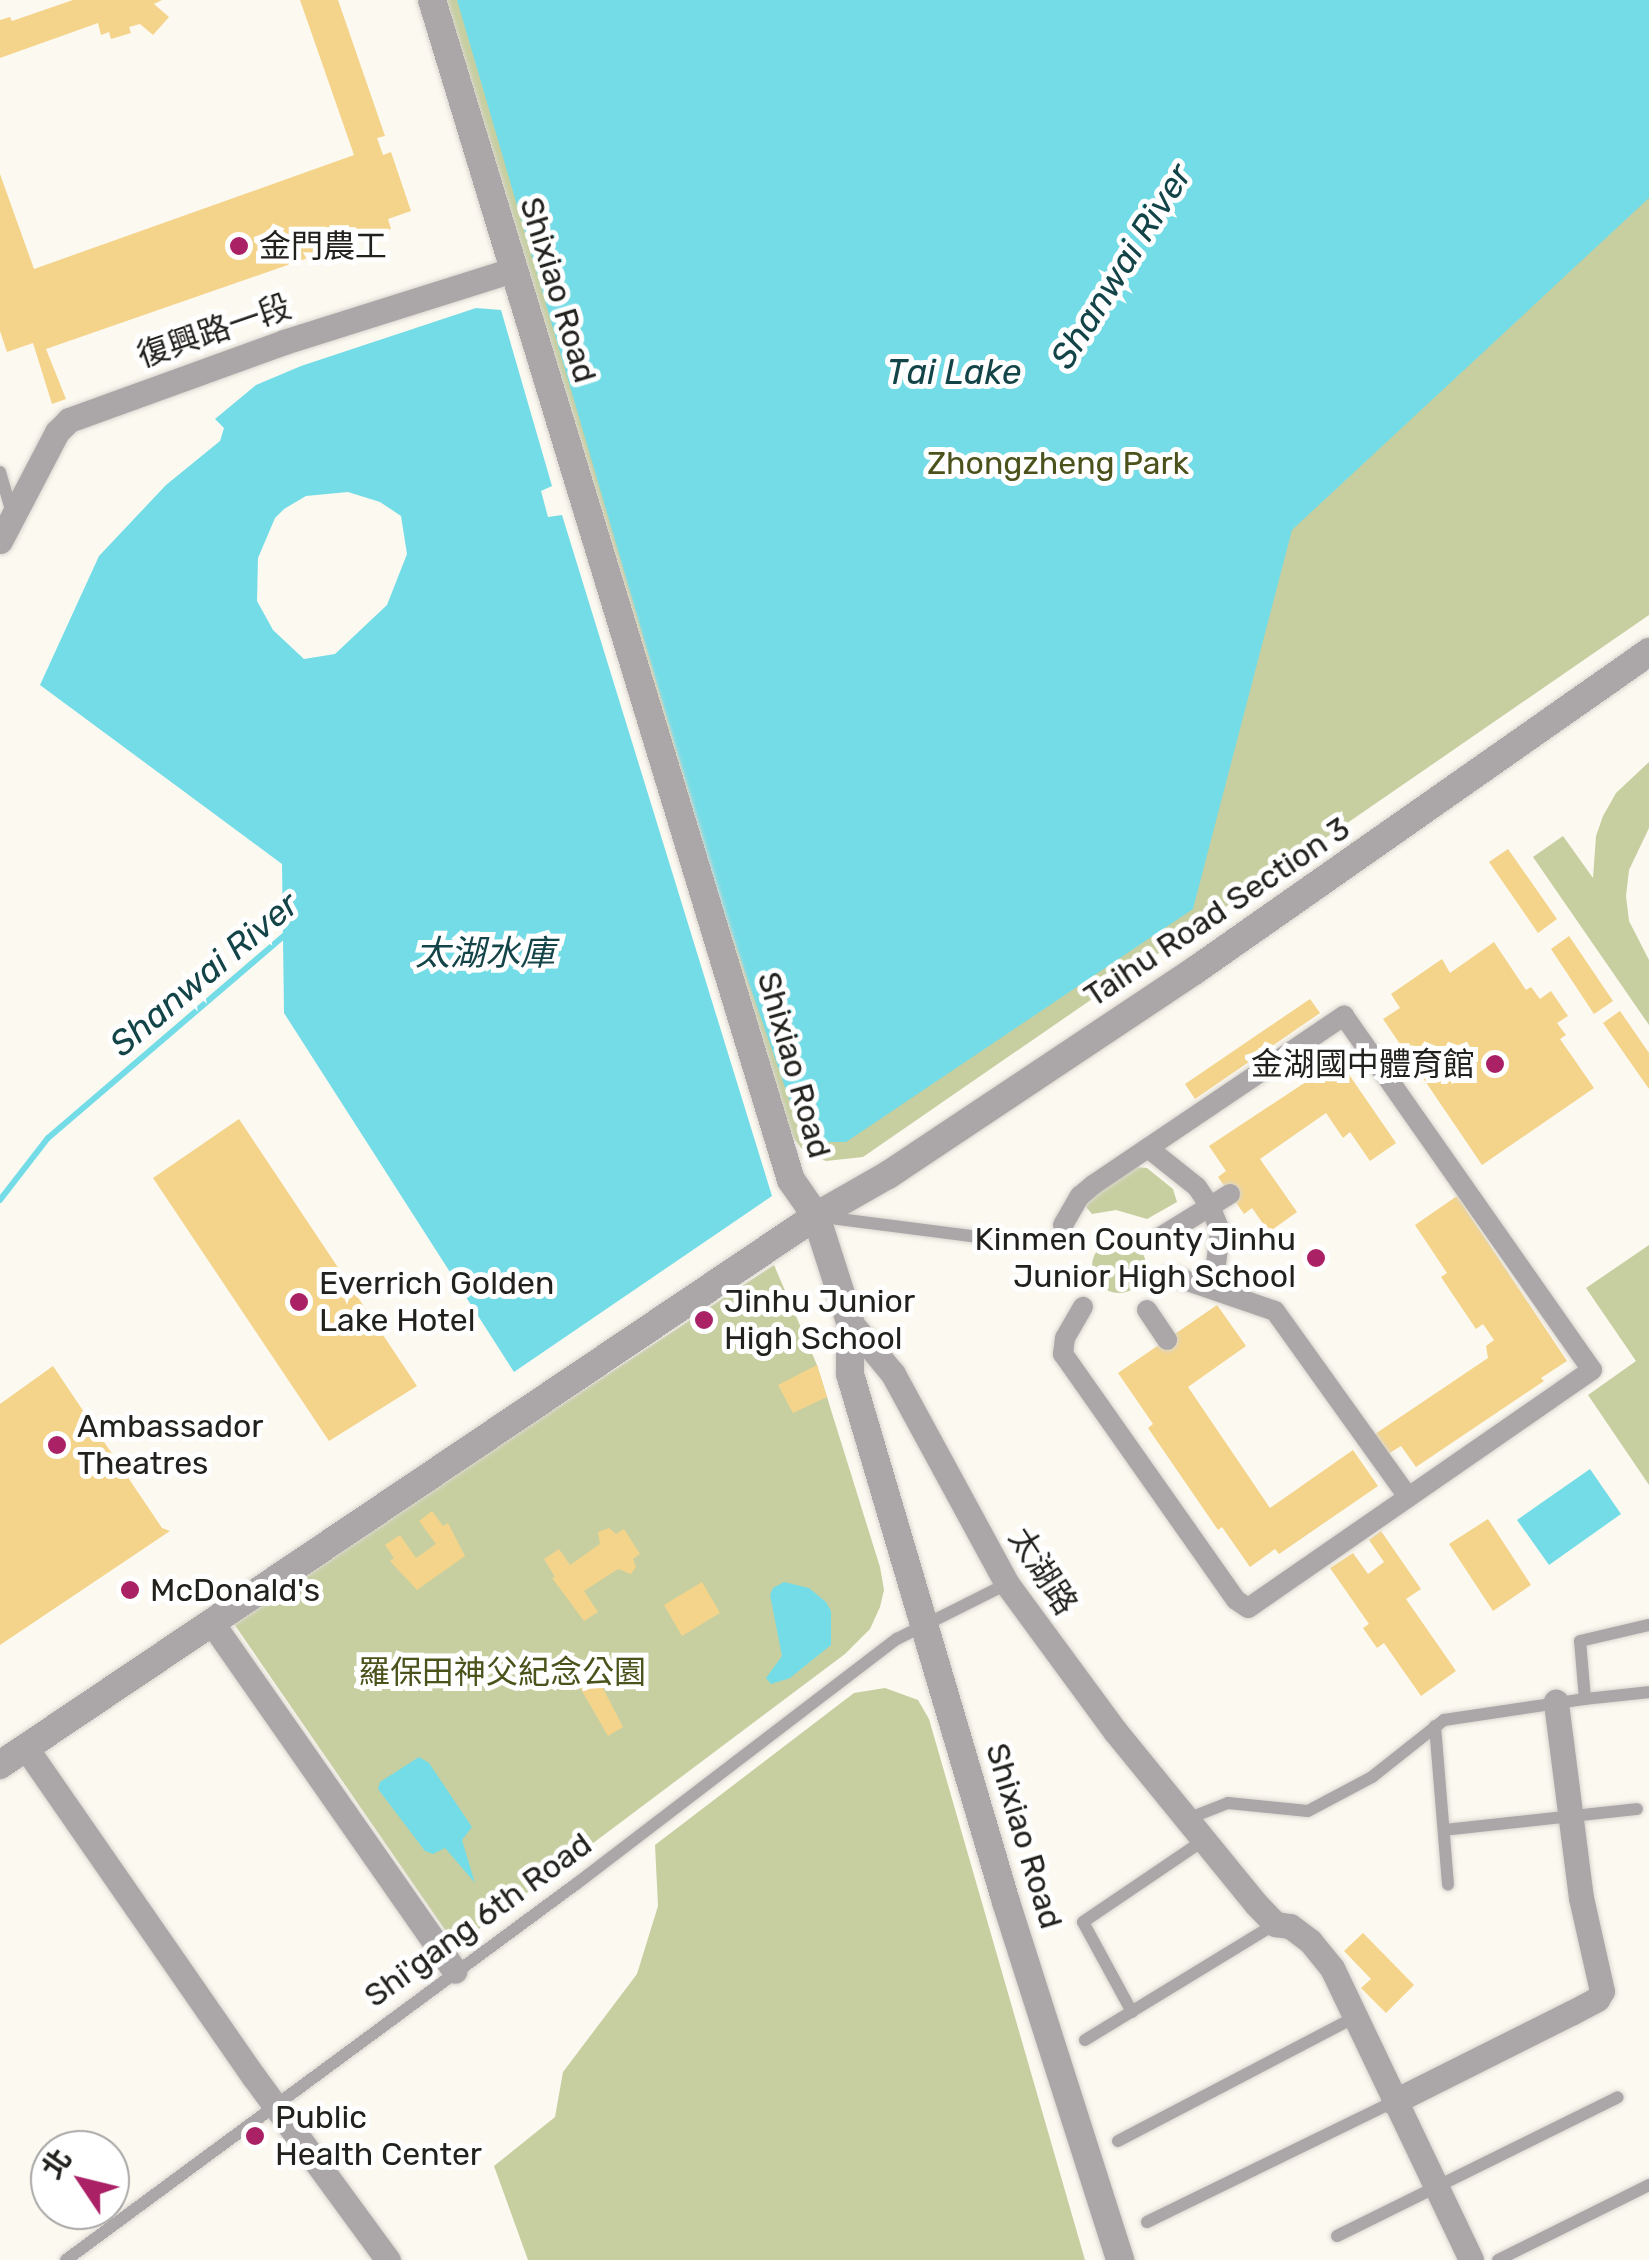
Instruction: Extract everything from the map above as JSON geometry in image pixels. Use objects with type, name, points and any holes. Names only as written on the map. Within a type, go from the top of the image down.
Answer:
[{"type":"street","name":"Shixiao Road","points":[[432,0],[791,1180],[816,1216],[850,1322],[850,1374],[1006,1902],[1120,2260]]},
{"type":"street","name":"復興路一段","points":[[0,541],[57,432],[70,420],[301,336],[516,270]]},
{"type":"street","name":"Taihu Road Section 3","points":[[0,1765],[816,1216],[878,1181],[1194,971],[1649,652]]},
{"type":"street","points":[[1063,1225],[1080,1196],[1344,1016],[1592,1370],[1248,1608],[1236,1600],[1063,1354],[1065,1338],[1083,1307]]},
{"type":"street","points":[[1148,1148],[1197,1187],[1210,1206],[1220,1231],[1213,1289]]},
{"type":"street","points":[[1162,1236],[1230,1194]]},
{"type":"street","points":[[1170,1275],[1274,1310],[1408,1497]]},
{"type":"street","points":[[1147,1310],[1167,1340]]},
{"type":"street","name":"太湖路","points":[[850,1322],[893,1374],[1007,1584],[1202,1842],[1275,1924],[1290,1926],[1332,1968],[1392,2102],[1471,2260]]},
{"type":"street","points":[[212,1623],[455,1971]]},
{"type":"street","points":[[1392,2102],[1596,2000],[1602,1991],[1581,1898],[1556,1702]]},
{"type":"street","points":[[26,1748],[274,2104],[388,2260]]},
{"type":"lane","points":[[0,472],[13,515]]},
{"type":"lane","points":[[816,1216],[987,1238]]},
{"type":"lane","name":"Shi'gang 6th Road","points":[[66,2260],[873,1656],[1007,1584]]},
{"type":"lane","points":[[1585,1698],[1580,1641],[1649,1625]]},
{"type":"lane","points":[[1185,1821],[1228,1803],[1308,1810],[1372,1777],[1444,1720],[1649,1692]]},
{"type":"lane","points":[[1435,1726],[1448,1884]]},
{"type":"lane","points":[[1444,1830],[1637,1809]]},
{"type":"lane","points":[[1132,2012],[1083,1922],[1202,1842]]},
{"type":"lane","points":[[1085,2040],[1275,1924]]},
{"type":"lane","points":[[1118,2140],[1353,2018]]},
{"type":"lane","points":[[1337,2236],[1618,2096]]},
{"type":"lane","points":[[1146,2222],[1392,2102]]},
{"type":"lane","points":[[1498,2260],[1649,2184]]},
{"type":"green space","name":"Tai Lake","points":[[432,0],[1649,0],[1649,615],[863,1157],[826,1161],[804,1152],[766,1101]]},
{"type":"green space","points":[[1649,762],[1649,828],[1629,870],[1626,896],[1629,921],[1649,960],[1649,1025],[1533,857],[1563,836],[1593,878],[1596,836],[1603,816],[1616,793]]},
{"type":"green space","points":[[1136,1167],[1147,1168],[1173,1189],[1177,1202],[1147,1219],[1116,1210],[1092,1214],[1086,1207],[1088,1199]]},
{"type":"green space","points":[[1119,1239],[1138,1247],[1146,1266],[1138,1285],[1119,1293],[1100,1285],[1092,1266],[1100,1247]]},
{"type":"green space","points":[[1649,1245],[1649,1485],[1588,1395],[1636,1361],[1586,1288]]},
{"type":"green space","name":"羅保田神父紀念公園","points":[[774,1265],[817,1365],[880,1567],[884,1590],[870,1629],[845,1654],[456,1946],[232,1621]]},
{"type":"green space","points":[[885,1688],[918,1700],[929,1719],[1085,2260],[528,2260],[494,2166],[555,2117],[563,2072],[637,1974],[658,1906],[655,1845],[854,1693]]},
{"type":"water","name":"Tai Lake","points":[[457,0],[1649,0],[1649,198],[1292,530],[1193,909],[846,1142],[824,1142],[795,1116],[721,903]]},
{"type":"water","name":"太湖水庫","points":[[476,308],[501,310],[552,486],[541,491],[548,517],[562,515],[772,1196],[514,1372],[284,1013],[282,864],[40,685],[99,556],[166,485],[220,441],[224,428],[215,419],[256,385],[301,366]],"holes":[[[348,492],[380,502],[401,516],[407,554],[387,605],[335,654],[304,659],[273,630],[257,601],[258,558],[275,518],[306,496]]]},
{"type":"water","points":[[1590,1469],[1621,1514],[1549,1565],[1517,1520]]},
{"type":"water","points":[[784,1582],[809,1588],[826,1602],[831,1611],[831,1645],[790,1678],[771,1684],[766,1678],[782,1656],[770,1595],[773,1588]]},
{"type":"water","points":[[419,1757],[429,1763],[472,1827],[462,1840],[475,1883],[445,1848],[433,1854],[425,1851],[378,1789],[380,1782]]},
{"type":"building","points":[[73,0],[162,0],[154,4],[169,17],[153,35],[140,24],[129,27],[131,33],[111,39],[109,32],[101,35],[98,23],[0,58],[0,20],[10,17],[12,21]]},
{"type":"building","points":[[300,0],[338,0],[385,136],[377,138],[383,155],[391,152],[411,211],[388,219],[391,229],[46,349],[66,399],[52,404],[33,343],[7,352],[0,331],[0,174],[34,269],[354,155]]},
{"type":"building","points":[[1508,849],[1557,919],[1538,933],[1489,862]]},
{"type":"building","points":[[1569,936],[1613,1001],[1594,1014],[1551,949]]},
{"type":"building","name":"金湖國中體育館","points":[[1494,942],[1526,990],[1531,987],[1540,999],[1551,991],[1568,1016],[1557,1023],[1566,1035],[1560,1039],[1594,1088],[1482,1165],[1383,1019],[1400,1008],[1391,994],[1442,959],[1450,973]]},
{"type":"building","points":[[1310,999],[1320,1013],[1195,1099],[1185,1084]]},
{"type":"building","points":[[1620,1011],[1649,1053],[1649,1089],[1603,1023]]},
{"type":"building","points":[[1339,1060],[1396,1143],[1370,1161],[1350,1132],[1343,1138],[1326,1113],[1260,1159],[1297,1212],[1269,1232],[1252,1208],[1244,1214],[1218,1177],[1226,1171],[1209,1146]]},
{"type":"building","name":"Everrich Golden Lake Hotel","points":[[239,1119],[417,1386],[329,1441],[153,1178]]},
{"type":"building","points":[[1457,1196],[1567,1361],[1541,1378],[1544,1381],[1416,1467],[1401,1446],[1388,1454],[1375,1434],[1488,1358],[1486,1346],[1494,1340],[1483,1324],[1476,1329],[1441,1277],[1447,1273],[1415,1225]]},
{"type":"building","points":[[1217,1305],[1246,1346],[1188,1387],[1270,1508],[1353,1450],[1378,1486],[1279,1554],[1275,1549],[1250,1567],[1222,1527],[1218,1530],[1148,1428],[1153,1424],[1118,1373]]},
{"type":"building","points":[[817,1365],[827,1397],[793,1413],[778,1385]]},
{"type":"building","points":[[53,1366],[162,1528],[170,1531],[0,1645],[0,1404]]},
{"type":"building","points":[[432,1511],[443,1526],[448,1523],[465,1556],[417,1590],[390,1561],[394,1558],[385,1545],[400,1535],[416,1558],[436,1544],[419,1521]]},
{"type":"building","points":[[1488,1519],[1531,1585],[1493,1611],[1449,1544]]},
{"type":"building","points":[[609,1528],[616,1534],[624,1529],[640,1554],[633,1559],[636,1567],[631,1574],[618,1569],[584,1591],[598,1612],[584,1621],[552,1578],[555,1577],[544,1559],[559,1549],[570,1565],[600,1544],[598,1532]]},
{"type":"building","points":[[1381,1531],[1421,1589],[1406,1599],[1456,1671],[1421,1696],[1384,1643],[1377,1648],[1363,1628],[1369,1624],[1330,1568],[1353,1553],[1368,1574],[1384,1562],[1369,1540]]},
{"type":"building","points":[[702,1582],[720,1613],[682,1636],[664,1605]]},
{"type":"building","points":[[593,1669],[623,1727],[608,1736],[575,1679]]},
{"type":"building","points":[[1363,1933],[1414,1985],[1386,2013],[1361,1988],[1371,1979],[1344,1951]]},
{"type":"waterway","name":"Shanwai River","points":[[0,1200],[48,1138],[287,933]]},
{"type":"place","name":"金門農工","points":[[239,246]]},
{"type":"place","name":"金湖國中體育館","points":[[1495,1064]]},
{"type":"place","name":"Kinmen County Jinhu Junior High School","points":[[1316,1258]]},
{"type":"place","name":"Everrich Golden Lake Hotel","points":[[299,1302]]},
{"type":"place","name":"Jinhu Junior High School","points":[[704,1320]]},
{"type":"place","name":"Ambassador Theatres","points":[[57,1445]]},
{"type":"place","name":"McDonald's","points":[[130,1590]]},
{"type":"place","name":"Public Health Center","points":[[255,2136]]},
{"type":"park label","name":"Zhongzheng Park","points":[[1058,463]]}]
